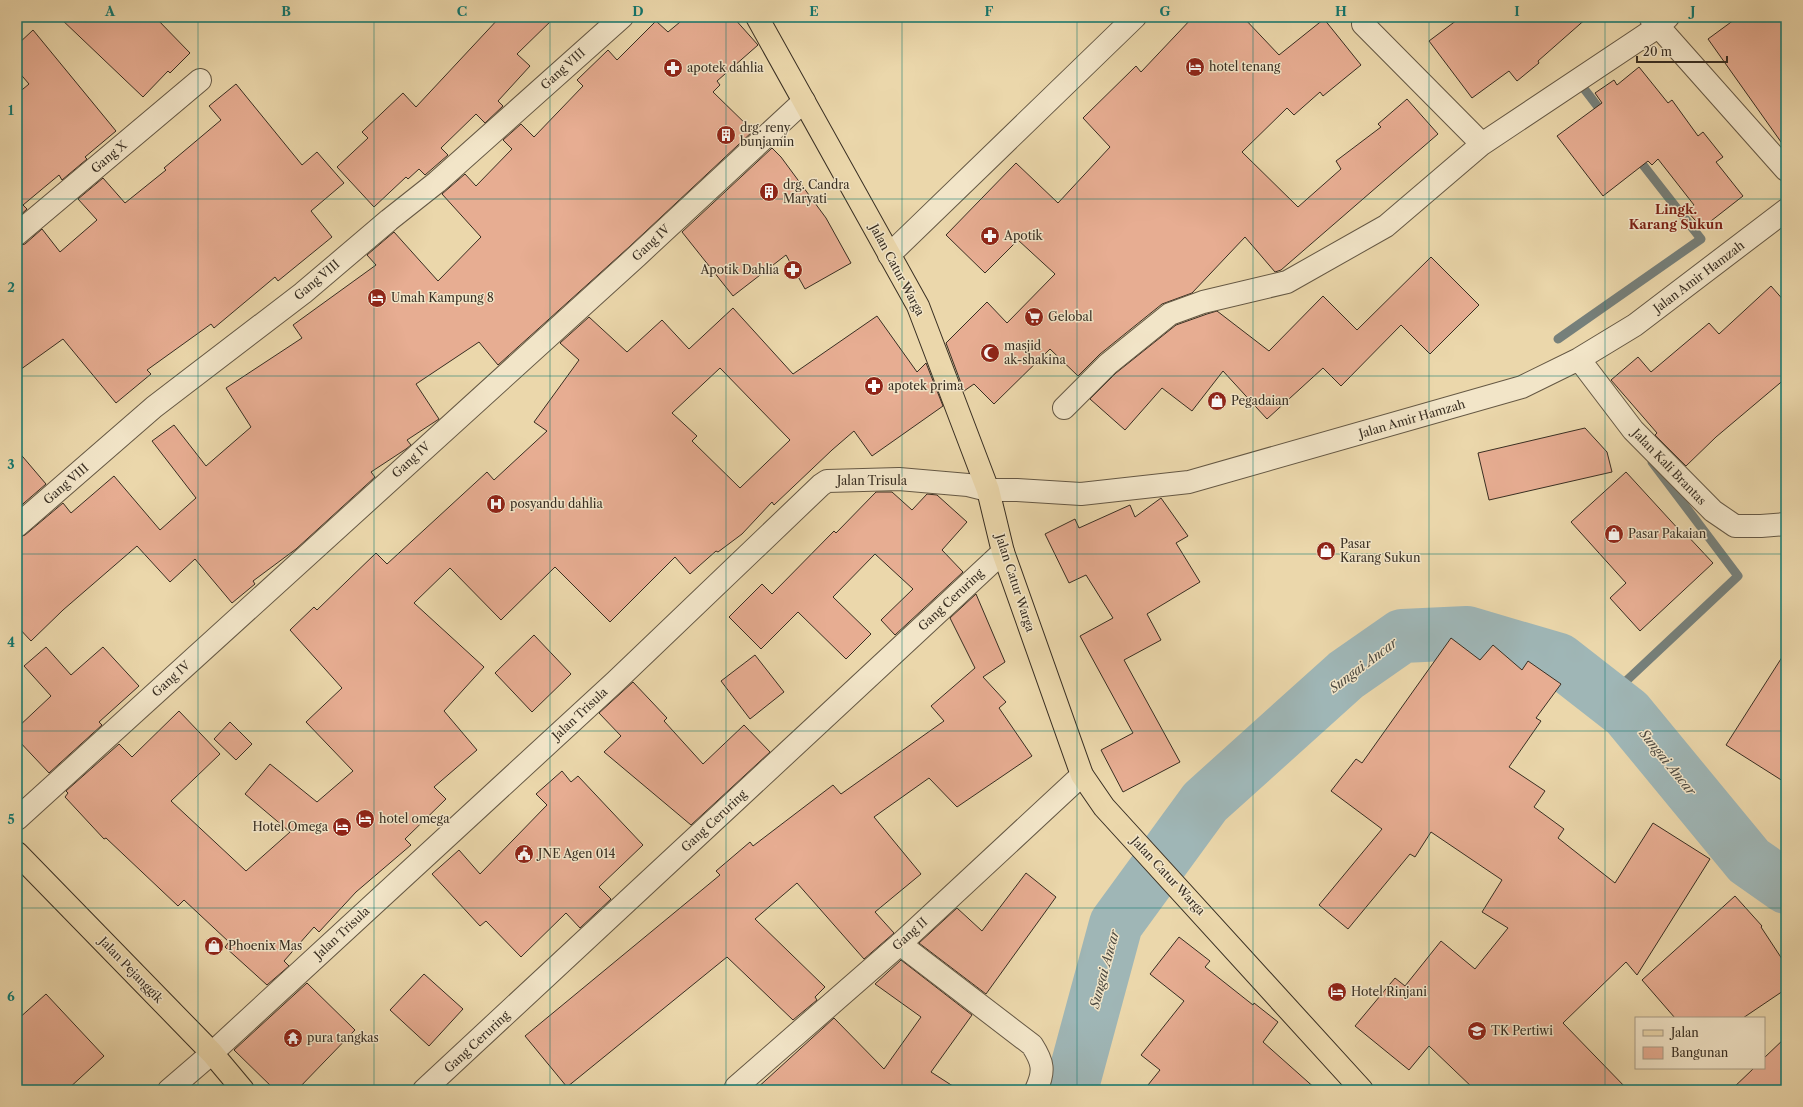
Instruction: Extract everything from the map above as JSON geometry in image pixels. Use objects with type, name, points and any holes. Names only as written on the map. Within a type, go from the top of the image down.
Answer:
[{"type":"main road","name":"Jalan Catur Warga","points":[[757,17],[918,306],[988,490],[1003,552],[1082,775],[1104,806],[1216,927],[1362,1090]]},
{"type":"main road","name":"Jalan Pejanggik","points":[[17,853],[212,1053],[243,1090]]},
{"type":"street","points":[[890,254],[1135,17]]},
{"type":"street","points":[[1064,408],[1108,364],[1170,314],[1203,302],[1287,282],[1386,226],[1482,144],[1589,73],[1659,20],[1786,170]]},
{"type":"street","name":"Gang VIII","points":[[17,526],[154,406],[303,293],[389,220],[437,182],[616,22]]},
{"type":"street","points":[[1363,24],[1482,144]]},
{"type":"street","name":"Gang X","points":[[17,234],[200,80]]},
{"type":"street","name":"Gang IV","points":[[17,819],[637,256],[804,101]]},
{"type":"street","name":"Jalan Amir Hamzah","points":[[988,490],[1017,490],[1081,494],[1189,482],[1522,387],[1579,359],[1635,325],[1786,210]]},
{"type":"street","name":"Jalan Kali Brantas","points":[[1579,359],[1633,430],[1713,511],[1735,526],[1786,524]]},
{"type":"street","name":"Jalan Trisula","points":[[169,1090],[212,1053],[616,681],[821,485],[830,481],[899,480],[968,485],[988,490]]},
{"type":"street","name":"Gang Ceruring","points":[[424,1090],[1003,552]]},
{"type":"street","name":"Gang II","points":[[735,1090],[736,1087],[900,944],[1082,775]]},
{"type":"street","points":[[900,944],[1032,1045],[1041,1060],[1042,1078],[1036,1090]]},
{"type":"building","points":[[59,17],[155,17],[190,53],[170,73],[168,71],[143,97]]},
{"type":"building","points":[[500,17],[555,17],[517,54],[530,66],[498,101],[503,106],[485,123],[476,114],[441,148],[448,155],[425,175],[419,169],[408,179],[406,177],[374,207],[337,167],[368,138],[362,132],[403,93],[416,107]]},
{"type":"building","points":[[686,17],[733,17],[758,45],[717,81],[720,85],[713,92],[753,131],[629,247],[498,365],[479,342],[416,384],[439,419],[407,440],[411,445],[406,449],[371,472],[375,477],[296,549],[253,581],[255,584],[232,603],[195,559],[170,582],[137,546],[63,610],[31,641],[17,626],[17,538],[25,535],[63,503],[71,513],[114,476],[160,530],[196,498],[152,441],[174,425],[206,466],[251,427],[226,388],[302,338],[293,325],[376,265],[367,255],[394,232],[438,281],[481,237],[442,194],[465,174],[476,186],[512,149],[503,140],[521,124],[534,137],[583,86],[577,80],[608,50],[617,60],[656,21],[668,32]]},
{"type":"building","points":[[1193,17],[1243,17],[1279,55],[1324,19],[1361,65],[1323,96],[1320,92],[1294,115],[1287,108],[1242,152],[1298,207],[1341,169],[1336,161],[1381,127],[1378,124],[1407,99],[1438,134],[1281,270],[1275,272],[1245,237],[1192,293],[1162,304],[1100,354],[1078,376],[1050,349],[994,404],[974,384],[964,391],[946,343],[987,302],[1007,323],[1055,274],[1018,240],[985,273],[946,235],[1016,163],[1058,203],[1110,147],[1083,118],[1136,66],[1141,72]]},
{"type":"building","points":[[1461,17],[1588,17],[1538,61],[1539,63],[1517,81],[1509,71],[1472,98],[1429,41]]},
{"type":"building","points":[[1738,17],[1786,17],[1786,149],[1708,39]]},
{"type":"building","points":[[33,30],[116,131],[85,157],[87,159],[62,180],[59,175],[23,205],[27,209],[17,218],[17,94],[29,84],[17,70],[17,45]]},
{"type":"building","points":[[1639,67],[1668,103],[1672,100],[1698,136],[1703,132],[1723,157],[1716,162],[1743,196],[1702,228],[1687,211],[1694,205],[1658,159],[1652,165],[1648,161],[1603,196],[1557,136],[1602,103],[1595,93],[1614,80],[1617,85]]},
{"type":"building","points":[[236,84],[302,165],[317,152],[344,183],[311,211],[332,237],[278,281],[275,277],[214,328],[211,324],[147,370],[151,374],[116,403],[63,339],[17,372],[17,246],[25,244],[42,229],[60,252],[97,220],[78,199],[103,178],[125,203],[166,170],[164,168],[221,120],[209,106]]},
{"type":"building","points":[[772,148],[781,157],[826,218],[851,263],[805,289],[786,255],[733,296],[682,232]]},
{"type":"building","points":[[1431,257],[1479,305],[1430,354],[1401,325],[1341,386],[1323,368],[1267,419],[1223,371],[1192,411],[1162,388],[1125,430],[1090,399],[1116,373],[1176,325],[1217,311],[1269,351],[1323,296],[1357,330]]},
{"type":"building","points":[[1771,286],[1786,303],[1786,378],[1716,437],[1686,466],[1655,435],[1657,433],[1611,380],[1638,357],[1651,372],[1709,323],[1719,334]]},
{"type":"building","points":[[733,308],[793,374],[877,316],[917,372],[926,363],[943,406],[872,456],[854,431],[774,505],[772,502],[742,534],[718,552],[716,551],[690,574],[675,557],[610,622],[555,567],[501,620],[450,568],[414,603],[484,667],[444,711],[477,750],[434,787],[446,799],[405,839],[411,845],[356,892],[319,932],[314,927],[284,961],[289,966],[267,985],[225,947],[229,942],[184,900],[178,906],[106,838],[104,839],[65,797],[68,793],[66,791],[119,744],[132,757],[179,711],[220,754],[171,801],[246,871],[290,832],[245,794],[270,764],[317,802],[353,771],[306,722],[342,688],[290,630],[314,607],[317,610],[376,553],[387,564],[487,472],[494,480],[547,431],[534,422],[579,360],[560,343],[589,317],[627,352],[662,320],[689,349]],"holes":[[[720,368],[790,440],[740,488],[692,441],[697,436],[672,413]]]},
{"type":"building","points":[[1585,428],[1607,452],[1612,472],[1489,500],[1478,453]]},
{"type":"building","points":[[17,450],[46,484],[17,509]]},
{"type":"building","points":[[1626,472],[1681,532],[1683,531],[1713,563],[1640,631],[1610,598],[1626,583],[1571,522]]},
{"type":"building","points":[[876,492],[892,492],[912,510],[927,494],[937,495],[967,522],[942,550],[963,572],[895,635],[881,620],[913,589],[875,554],[833,597],[871,634],[846,659],[798,612],[761,649],[729,617],[762,584],[772,594],[834,531],[836,533]]},
{"type":"building","points":[[1161,498],[1188,536],[1176,543],[1200,582],[1147,614],[1161,640],[1124,660],[1180,762],[1123,792],[1101,750],[1133,733],[1080,636],[1113,618],[1086,575],[1069,583],[1045,534],[1075,519],[1079,528],[1130,505],[1135,517]]},
{"type":"building","points":[[976,594],[1005,662],[983,677],[1006,702],[999,708],[1032,756],[957,807],[929,778],[874,817],[921,874],[875,912],[894,933],[864,959],[797,883],[755,919],[825,987],[815,997],[817,1000],[793,1020],[727,957],[567,1087],[525,1036],[720,875],[716,871],[750,842],[753,846],[833,785],[841,794],[944,721],[931,706],[975,668],[950,618]]},
{"type":"building","points":[[534,635],[571,674],[532,712],[495,673]]},
{"type":"building","points":[[1451,638],[1480,660],[1493,645],[1522,670],[1528,661],[1561,684],[1536,718],[1541,721],[1509,767],[1545,791],[1534,807],[1564,829],[1558,838],[1615,883],[1653,823],[1710,859],[1637,975],[1626,962],[1563,1023],[1628,1090],[1475,1090],[1429,1046],[1409,1070],[1355,1026],[1395,978],[1405,986],[1441,941],[1475,969],[1508,928],[1482,912],[1502,880],[1431,832],[1415,857],[1410,854],[1348,929],[1319,905],[1382,829],[1331,791],[1356,759],[1362,763]]},
{"type":"building","points":[[46,647],[71,675],[103,647],[139,686],[99,722],[102,725],[49,773],[17,739],[17,728],[51,696],[24,666]]},
{"type":"building","points":[[1786,651],[1786,783],[1726,745]]},
{"type":"building","points":[[755,655],[784,692],[750,719],[721,681]]},
{"type":"building","points":[[633,682],[667,718],[664,721],[703,764],[744,725],[770,752],[691,825],[604,752],[621,736],[599,713]]},
{"type":"building","points":[[230,722],[252,744],[236,760],[214,739]]},
{"type":"building","points":[[562,771],[571,782],[578,776],[643,845],[599,887],[611,899],[580,928],[566,913],[521,957],[486,921],[480,926],[432,874],[459,850],[480,874],[547,805],[536,794]]},
{"type":"building","points":[[1026,873],[1056,897],[986,994],[919,943],[957,908],[982,931]]},
{"type":"building","points":[[1735,896],[1762,926],[1761,927],[1786,965],[1786,989],[1744,1017],[1674,1017],[1642,980]]},
{"type":"building","points":[[1179,937],[1210,961],[1205,967],[1253,1005],[1254,1003],[1278,1022],[1263,1042],[1317,1090],[1144,1090],[1160,1070],[1141,1055],[1184,1001],[1150,974]]},
{"type":"building","points":[[901,960],[972,1015],[931,1072],[959,1090],[755,1090],[834,1018],[884,1069],[921,1017],[875,984]]},
{"type":"building","points":[[424,974],[463,1009],[429,1046],[390,1010]]},
{"type":"building","name":"pura tangkas","points":[[307,983],[355,1030],[297,1090],[275,1090],[234,1050]]},
{"type":"building","points":[[46,994],[104,1056],[67,1090],[17,1090],[17,1020]]},
{"type":"building","points":[[1786,1037],[1786,1090],[1731,1090],[1753,1069],[1765,1069],[1765,1057]]},
{"type":"waterway","points":[[1582,86],[1605,116]]},
{"type":"waterway","points":[[1558,339],[1701,239],[1636,156]]},
{"type":"waterway","points":[[1608,698],[1738,576],[1652,462]]},
{"type":"waterway","name":"Sungai Ancar","points":[[1071,1090],[1116,924],[1205,802],[1346,675],[1402,636],[1467,633],[1559,660],[1627,713],[1749,861],[1786,887]]},
{"type":"place","name":"hotel tenang","points":[[1195,67]]},
{"type":"place","name":"apotek dahlia","points":[[673,68]]},
{"type":"place","name":"drg. reny bunjamin","points":[[726,135]]},
{"type":"place","name":"drg. Candra Maryati","points":[[769,192]]},
{"type":"place","name":"Apotik","points":[[990,236]]},
{"type":"place","name":"Apotik Dahlia","points":[[793,270]]},
{"type":"place","name":"Umah Kampung 8","points":[[377,298]]},
{"type":"place","name":"Gelobal","points":[[1034,317]]},
{"type":"place","name":"masjid ak-shakina","points":[[990,353]]},
{"type":"place","name":"apotek prima","points":[[874,386]]},
{"type":"place","name":"Pegadaian","points":[[1217,401]]},
{"type":"place","name":"posyandu dahlia","points":[[496,504]]},
{"type":"place","name":"Pasar Pakaian","points":[[1614,534]]},
{"type":"place","name":"Pasar Karang Sukun","points":[[1326,551]]},
{"type":"place","name":"hotel omega","points":[[365,819]]},
{"type":"place","name":"Hotel Omega","points":[[342,827]]},
{"type":"place","name":"JNE Agen 014","points":[[524,854]]},
{"type":"place","name":"Phoenix Mas","points":[[214,946]]},
{"type":"place","name":"Hotel Rinjani","points":[[1337,992]]},
{"type":"place","name":"TK Pertiwi","points":[[1477,1031]]},
{"type":"place","name":"pura tangkas","points":[[293,1038]]},
{"type":"district","name":"Lingk. Karang Sukun","points":[[1676,216]]}]
